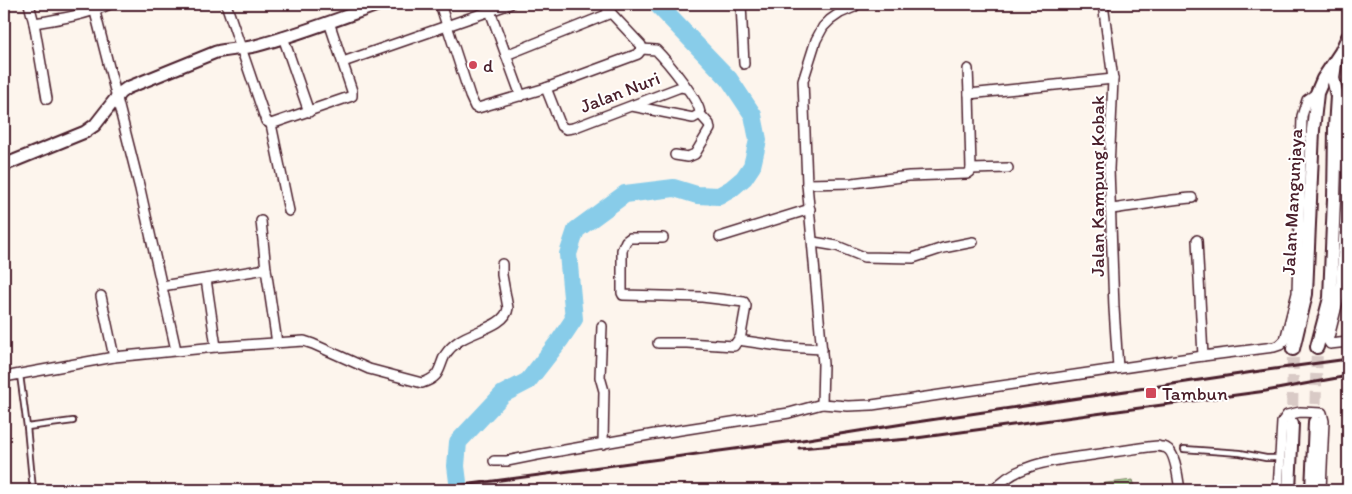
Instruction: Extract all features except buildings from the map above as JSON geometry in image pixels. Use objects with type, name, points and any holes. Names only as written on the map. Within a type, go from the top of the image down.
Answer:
[{"type":"main road","name":"Jalan Mangunjaya","points":[[1292,349],[1306,294],[1317,93],[1323,79],[1348,37]]},
{"type":"main road","name":"Jalan Mangunjaya","points":[[1317,347],[1330,298],[1337,96],[1333,78],[1336,60]]},
{"type":"main road","points":[[1312,490],[1315,422]]},
{"type":"main road","points":[[1289,490],[1292,424]]},
{"type":"street","points":[[29,4],[47,99]]},
{"type":"street","points":[[34,23],[66,18],[94,7],[110,4]]},
{"type":"street","points":[[226,4],[266,121],[271,124],[289,211]]},
{"type":"street","points":[[4,164],[85,132],[95,125],[117,97],[127,88],[216,52],[253,46],[380,4]]},
{"type":"street","points":[[440,4],[470,96],[478,108],[546,88],[638,54],[642,49]]},
{"type":"street","points":[[343,62],[510,4]]},
{"type":"street","points":[[604,4],[642,45],[642,49]]},
{"type":"street","points":[[741,4],[744,64]]},
{"type":"street","points":[[822,404],[823,364],[807,184],[803,80],[816,40],[823,27],[840,13],[857,4]]},
{"type":"street","name":"Jalan Kampung Kobak","points":[[1103,4],[1113,79],[1109,169],[1118,368]]},
{"type":"street","points":[[94,7],[140,189],[176,350]]},
{"type":"street","points":[[490,11],[521,96]]},
{"type":"street","points":[[506,55],[611,12]]},
{"type":"street","points":[[271,124],[352,96],[329,22]]},
{"type":"street","points":[[283,37],[309,112]]},
{"type":"street","points":[[642,49],[656,50],[671,65],[700,110],[700,114],[709,124],[710,129],[698,152],[690,156],[675,155]]},
{"type":"street","points":[[807,184],[852,183],[909,176],[967,174],[970,172],[968,69]]},
{"type":"street","points":[[969,94],[1113,79]]},
{"type":"street","name":"Jalan Nuri","points":[[546,88],[561,126],[566,129],[632,106],[681,86],[686,88]]},
{"type":"street","points":[[494,461],[507,461],[537,454],[789,413],[822,404],[872,406],[1280,345],[1285,340],[1297,293],[1302,116],[1307,100],[1317,93]]},
{"type":"street","points":[[1337,96],[1342,107],[1343,116],[1347,202],[1340,294],[1332,332],[1328,341],[1330,344],[1348,342]]},
{"type":"street","points":[[632,106],[693,118],[700,114]]},
{"type":"street","points":[[970,169],[1008,168]]},
{"type":"street","points":[[1111,209],[1192,198]]},
{"type":"street","points":[[720,238],[810,209]]},
{"type":"street","points":[[261,221],[277,343]]},
{"type":"street","points":[[663,238],[630,238],[626,241],[622,250],[622,293],[624,295],[702,297],[744,302],[746,306],[740,340]]},
{"type":"street","points":[[1197,240],[1203,356]]},
{"type":"street","points":[[813,242],[837,246],[864,257],[913,258],[973,242]]},
{"type":"street","points":[[4,377],[114,357],[176,350],[304,341],[370,369],[422,383],[436,376],[440,371],[446,354],[452,346],[468,335],[495,324],[508,313],[502,264]]},
{"type":"street","points":[[162,286],[266,269]]},
{"type":"street","points":[[206,280],[216,347]]},
{"type":"street","points":[[101,296],[114,357]]},
{"type":"street","points":[[602,326],[600,377],[604,391],[603,444]]},
{"type":"street","points":[[658,343],[734,346],[737,340],[740,340],[786,347],[822,349]]},
{"type":"street","points":[[1278,490],[1282,422],[1287,415],[1300,412],[1322,413],[1324,421],[1321,490]]},
{"type":"street","points":[[994,490],[1002,481],[1022,470],[1048,461],[1158,446],[1166,447],[1171,451],[1175,461],[1180,490]]},
{"type":"lane","points":[[20,375],[33,490]]},
{"type":"lane","points":[[27,427],[72,421]]},
{"type":"lane","points":[[1184,449],[1280,458]]},
{"type":"green space","points":[[1133,480],[1136,490],[1080,490],[1099,484]]},
{"type":"waterway","points":[[459,490],[456,466],[458,442],[503,394],[528,381],[574,319],[568,254],[576,230],[625,194],[674,188],[697,195],[719,196],[744,178],[752,166],[758,140],[753,115],[729,79],[657,4]]},
{"type":"tunnel","points":[[1315,422],[1317,347]]},
{"type":"tunnel","points":[[1292,424],[1293,349]]},
{"type":"railway","points":[[426,490],[802,440],[1348,359]]},
{"type":"railway","points":[[799,448],[909,439],[1266,391],[1348,376]]},
{"type":"place","name":"d","points":[[473,65]]},
{"type":"place","name":"Tambun","points":[[1151,393]]}]
